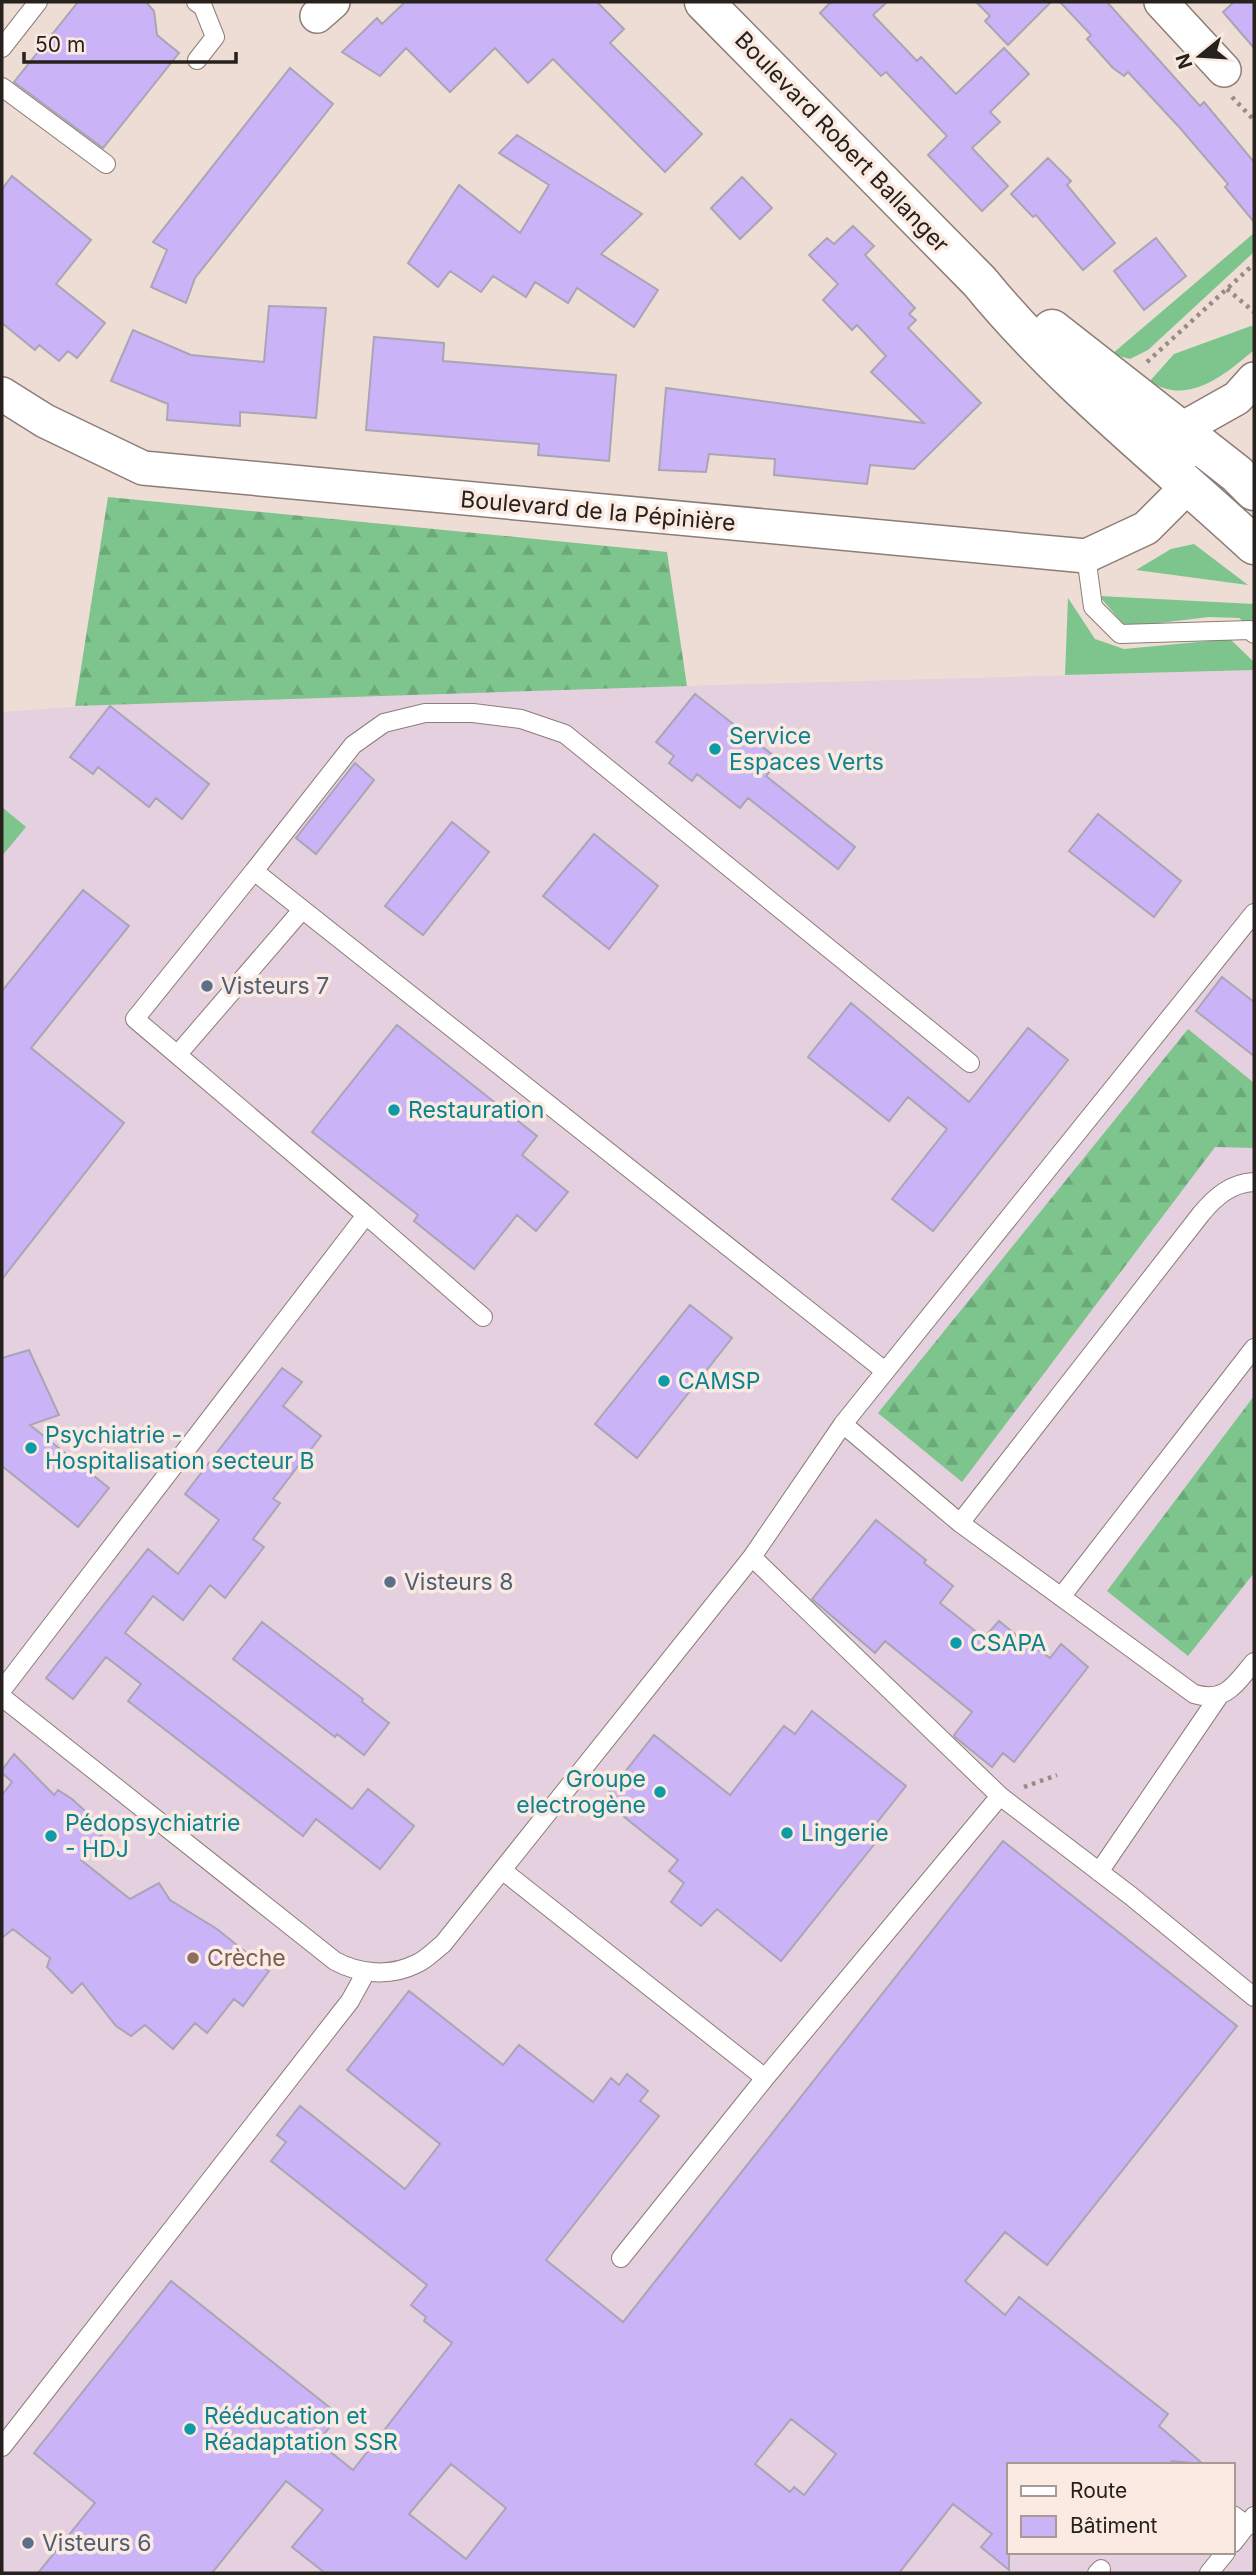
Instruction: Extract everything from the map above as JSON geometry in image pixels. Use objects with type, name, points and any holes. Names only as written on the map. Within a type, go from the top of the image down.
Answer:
[{"type":"main road","name":"Boulevard Robert Ballanger","points":[[704,2],[980,282],[1013,323],[1141,444],[1254,545]]},
{"type":"main road","name":"Boulevard Robert Ballanger","points":[[980,282],[1026,308],[1180,430],[1248,475]]},
{"type":"street","points":[[1161,2],[1224,70]]},
{"type":"street","points":[[1189,485],[1180,430],[1237,398],[1254,379]]},
{"type":"street","name":"Boulevard de la Pépinière","points":[[2,394],[45,421],[142,468],[1086,556]]},
{"type":"street","points":[[1086,556],[1146,528],[1189,485],[1248,475]]},
{"type":"lane","points":[[2,48],[38,2]]},
{"type":"lane","points":[[196,2],[203,7],[215,37],[197,60]]},
{"type":"lane","points":[[2,87],[106,164]]},
{"type":"lane","points":[[1086,556],[1093,607],[1120,634],[1250,630],[1254,634]]},
{"type":"lane","points":[[483,1317],[135,1019],[353,745],[384,723],[425,713],[473,713],[522,719],[565,734],[970,1063]]},
{"type":"lane","points":[[254,871],[885,1371]]},
{"type":"lane","points":[[178,1054],[302,910]]},
{"type":"lane","points":[[2,1697],[335,1961],[350,1970],[366,1972],[388,1972],[416,1964],[443,1944],[752,1557],[843,1424],[1254,914]]},
{"type":"lane","points":[[960,1523],[1213,1200],[1229,1188],[1254,1182]]},
{"type":"lane","points":[[2,1690],[366,1215]]},
{"type":"lane","points":[[1061,1597],[1254,1348]]},
{"type":"lane","points":[[843,1424],[960,1523],[1194,1694],[1208,1698],[1219,1696]]},
{"type":"lane","points":[[752,1557],[1000,1796],[1254,1997]]},
{"type":"lane","points":[[1099,1872],[1219,1696],[1231,1688],[1254,1662]]},
{"type":"lane","points":[[621,2258],[765,2078],[1000,1796]]},
{"type":"lane","points":[[502,1870],[765,2078]]},
{"type":"lane","points":[[2,2447],[351,2001],[366,1972]]},
{"type":"lane","points":[[1235,2539],[1245,2519]]},
{"type":"lane","points":[[1209,2573],[1224,2554]]},
{"type":"path","points":[[1123,384],[1254,264]]},
{"type":"path","points":[[1227,289],[1254,312]]},
{"type":"shaded area","points":[[1254,670],[1254,2573],[2,2573],[2,712],[153,701]]},
{"type":"green space","points":[[1254,233],[1254,252],[1148,350],[1130,359],[1112,354]]},
{"type":"green space","points":[[1254,327],[1254,350],[1219,377],[1192,389],[1178,391],[1150,381],[1174,354]]},
{"type":"green space","points":[[108,497],[667,552],[687,686],[75,706]]},
{"type":"green space","points":[[1194,544],[1248,585],[1136,570],[1171,549]]},
{"type":"green space","points":[[1099,596],[1254,604],[1254,630],[1239,618],[1209,617],[1126,627]]},
{"type":"green space","points":[[1068,598],[1095,639],[1124,649],[1230,639],[1254,662],[1254,670],[1065,675]]},
{"type":"green space","points":[[2,807],[26,827],[2,856]]},
{"type":"green space","points":[[1188,1029],[1254,1083],[1254,1148],[1215,1147],[962,1482],[878,1413]]},
{"type":"green space","points":[[1254,1396],[1254,1573],[1188,1656],[1107,1591]]},
{"type":"building","points":[[78,2],[146,2],[154,11],[157,35],[179,53],[103,148],[14,82]]},
{"type":"building","points":[[405,2],[597,2],[624,29],[610,43],[702,134],[665,172],[553,59],[528,83],[495,48],[450,92],[406,48],[380,76],[342,52],[377,18],[382,24]]},
{"type":"building","points":[[831,2],[887,2],[873,15],[917,61],[921,57],[956,94],[1004,48],[1029,74],[990,112],[1000,122],[972,148],[1008,186],[982,211],[928,155],[947,136],[886,72],[881,76],[820,13]]},
{"type":"building","points":[[976,2],[1051,2],[1008,45],[985,21],[990,16]]},
{"type":"building","points":[[1060,2],[1107,2],[1200,106],[1204,102],[1254,162],[1254,222],[1225,187],[1228,184],[1180,128],[1128,72],[1124,76],[1113,68],[1087,39],[1091,35]]},
{"type":"building","points":[[1234,2],[1254,2],[1254,48],[1223,12]]},
{"type":"building","points":[[290,68],[333,104],[195,278],[186,303],[151,287],[167,250],[153,242]]},
{"type":"building","points":[[517,135],[642,214],[601,254],[658,290],[634,327],[577,288],[568,303],[535,282],[526,297],[493,276],[481,292],[450,271],[438,287],[408,263],[459,185],[520,233],[549,185],[499,153]]},
{"type":"building","points":[[1048,158],[1071,181],[1067,185],[1115,243],[1083,270],[1036,215],[1033,217],[1011,194]]},
{"type":"building","points":[[12,176],[91,240],[56,284],[105,323],[77,358],[68,351],[59,361],[39,345],[35,350],[2,323],[2,189]]},
{"type":"building","points":[[742,177],[772,208],[740,239],[711,208]]},
{"type":"building","points":[[853,226],[874,246],[865,255],[915,308],[909,314],[916,320],[908,328],[981,403],[914,469],[870,465],[867,484],[774,475],[775,459],[709,454],[706,472],[659,470],[666,388],[924,423],[871,372],[886,356],[857,325],[852,330],[823,300],[838,284],[809,255],[827,238],[834,244]]},
{"type":"building","points":[[1156,238],[1186,276],[1144,310],[1114,271]]},
{"type":"building","points":[[269,306],[326,308],[316,418],[240,412],[240,426],[167,420],[168,404],[111,381],[133,330],[191,355],[264,362]]},
{"type":"building","points":[[374,337],[444,343],[443,361],[616,375],[609,461],[538,455],[539,444],[366,430]]},
{"type":"building","name":"Service Espaces Verts","points":[[695,694],[779,760],[766,776],[855,847],[838,869],[748,798],[740,808],[697,774],[692,781],[669,763],[674,756],[656,742]]},
{"type":"building","points":[[110,706],[209,784],[182,819],[156,798],[149,807],[98,767],[93,774],[70,757]]},
{"type":"building","points":[[355,763],[374,780],[316,854],[296,838]]},
{"type":"building","points":[[1098,814],[1181,881],[1154,917],[1069,851]]},
{"type":"building","points":[[452,822],[489,852],[423,935],[385,906]]},
{"type":"building","points":[[594,834],[658,886],[609,949],[543,896]]},
{"type":"building","points":[[83,890],[129,926],[31,1048],[124,1123],[2,1279],[2,991]]},
{"type":"building","points":[[1222,977],[1254,1002],[1254,1056],[1196,1011]]},
{"type":"building","points":[[851,1003],[969,1102],[1028,1028],[1068,1060],[933,1231],[892,1199],[947,1129],[908,1097],[889,1121],[808,1057]]},
{"type":"building","points":[[397,1025],[537,1136],[522,1155],[568,1192],[536,1231],[517,1215],[474,1269],[414,1221],[418,1215],[312,1132]]},
{"type":"building","name":"CAMSP","points":[[690,1305],[732,1338],[637,1458],[595,1424]]},
{"type":"building","name":"Psychiatrie - Hospitalisation secteur B","points":[[29,1350],[59,1415],[30,1425],[109,1488],[78,1527],[2,1466],[2,1358]]},
{"type":"building","points":[[282,1368],[302,1382],[283,1406],[321,1436],[273,1499],[280,1503],[253,1539],[264,1547],[225,1598],[210,1585],[183,1620],[153,1596],[125,1633],[352,1809],[368,1789],[414,1826],[380,1869],[316,1819],[303,1836],[128,1701],[141,1684],[106,1657],[73,1699],[46,1678],[148,1549],[178,1574],[219,1520],[185,1494]]},
{"type":"building","name":"CSAPA","points":[[876,1520],[926,1560],[924,1563],[953,1586],[940,1603],[984,1638],[999,1621],[1027,1644],[1028,1642],[1050,1658],[1061,1644],[1088,1667],[1014,1762],[1003,1753],[992,1767],[954,1735],[972,1712],[885,1641],[875,1653],[812,1599]]},
{"type":"building","points":[[262,1622],[363,1699],[362,1702],[389,1723],[364,1755],[337,1734],[335,1737],[233,1659]]},
{"type":"building","name":"Lingerie","points":[[812,1711],[906,1786],[871,1830],[880,1837],[781,1961],[717,1909],[701,1926],[671,1902],[684,1883],[669,1871],[678,1860],[603,1800],[654,1735],[730,1795],[784,1726],[795,1734]]},
{"type":"building","points":[[14,1754],[54,1795],[58,1790],[72,1799],[106,1830],[81,1860],[130,1899],[159,1883],[170,1900],[217,1929],[269,1971],[243,2006],[234,1999],[207,2033],[195,2023],[173,2049],[145,2025],[131,2036],[116,2026],[82,1983],[72,1993],[47,1967],[50,1958],[13,1929],[2,1938],[2,1795],[12,1782],[2,1770]]},
{"type":"building","points":[[1003,1841],[1237,2026],[1047,2265],[1005,2232],[965,2281],[1005,2315],[1019,2297],[1168,2414],[1159,2426],[1202,2463],[1007,2463],[1009,2570],[981,2547],[992,2534],[953,2504],[899,2573],[325,2573],[292,2547],[323,2510],[286,2481],[212,2573],[38,2573],[95,2503],[34,2453],[171,2281],[339,2415],[318,2442],[353,2470],[452,2343],[424,2321],[426,2317],[411,2305],[427,2285],[271,2161],[286,2142],[277,2135],[300,2106],[405,2189],[440,2144],[347,2070],[409,1991],[503,2065],[519,2045],[593,2102],[611,2078],[619,2085],[627,2074],[648,2091],[640,2101],[659,2116],[546,2260],[623,2322]],"holes":[[[791,2419],[836,2454],[804,2495],[794,2487],[790,2492],[755,2464]],[[451,2464],[506,2508],[466,2559],[409,2514]]]},
{"type":"place","name":"Service Espaces Verts","points":[[715,749]]},
{"type":"place","name":"Visteurs 7","points":[[207,986]]},
{"type":"place","name":"Restauration","points":[[394,1110]]},
{"type":"place","name":"CAMSP","points":[[664,1381]]},
{"type":"place","name":"Psychiatrie - Hospitalisation secteur B","points":[[31,1448]]},
{"type":"place","name":"Visteurs 8","points":[[390,1582]]},
{"type":"place","name":"CSAPA","points":[[956,1643]]},
{"type":"place","name":"Groupe electrogène","points":[[660,1792]]},
{"type":"place","name":"Lingerie","points":[[787,1833]]},
{"type":"place","name":"Pédopsychiatrie - HDJ","points":[[51,1836]]},
{"type":"place","name":"Crèche","points":[[193,1958]]},
{"type":"place","name":"Rééducation et Réadaptation SSR","points":[[190,2429]]},
{"type":"place","name":"Visteurs 6","points":[[28,2543]]}]
